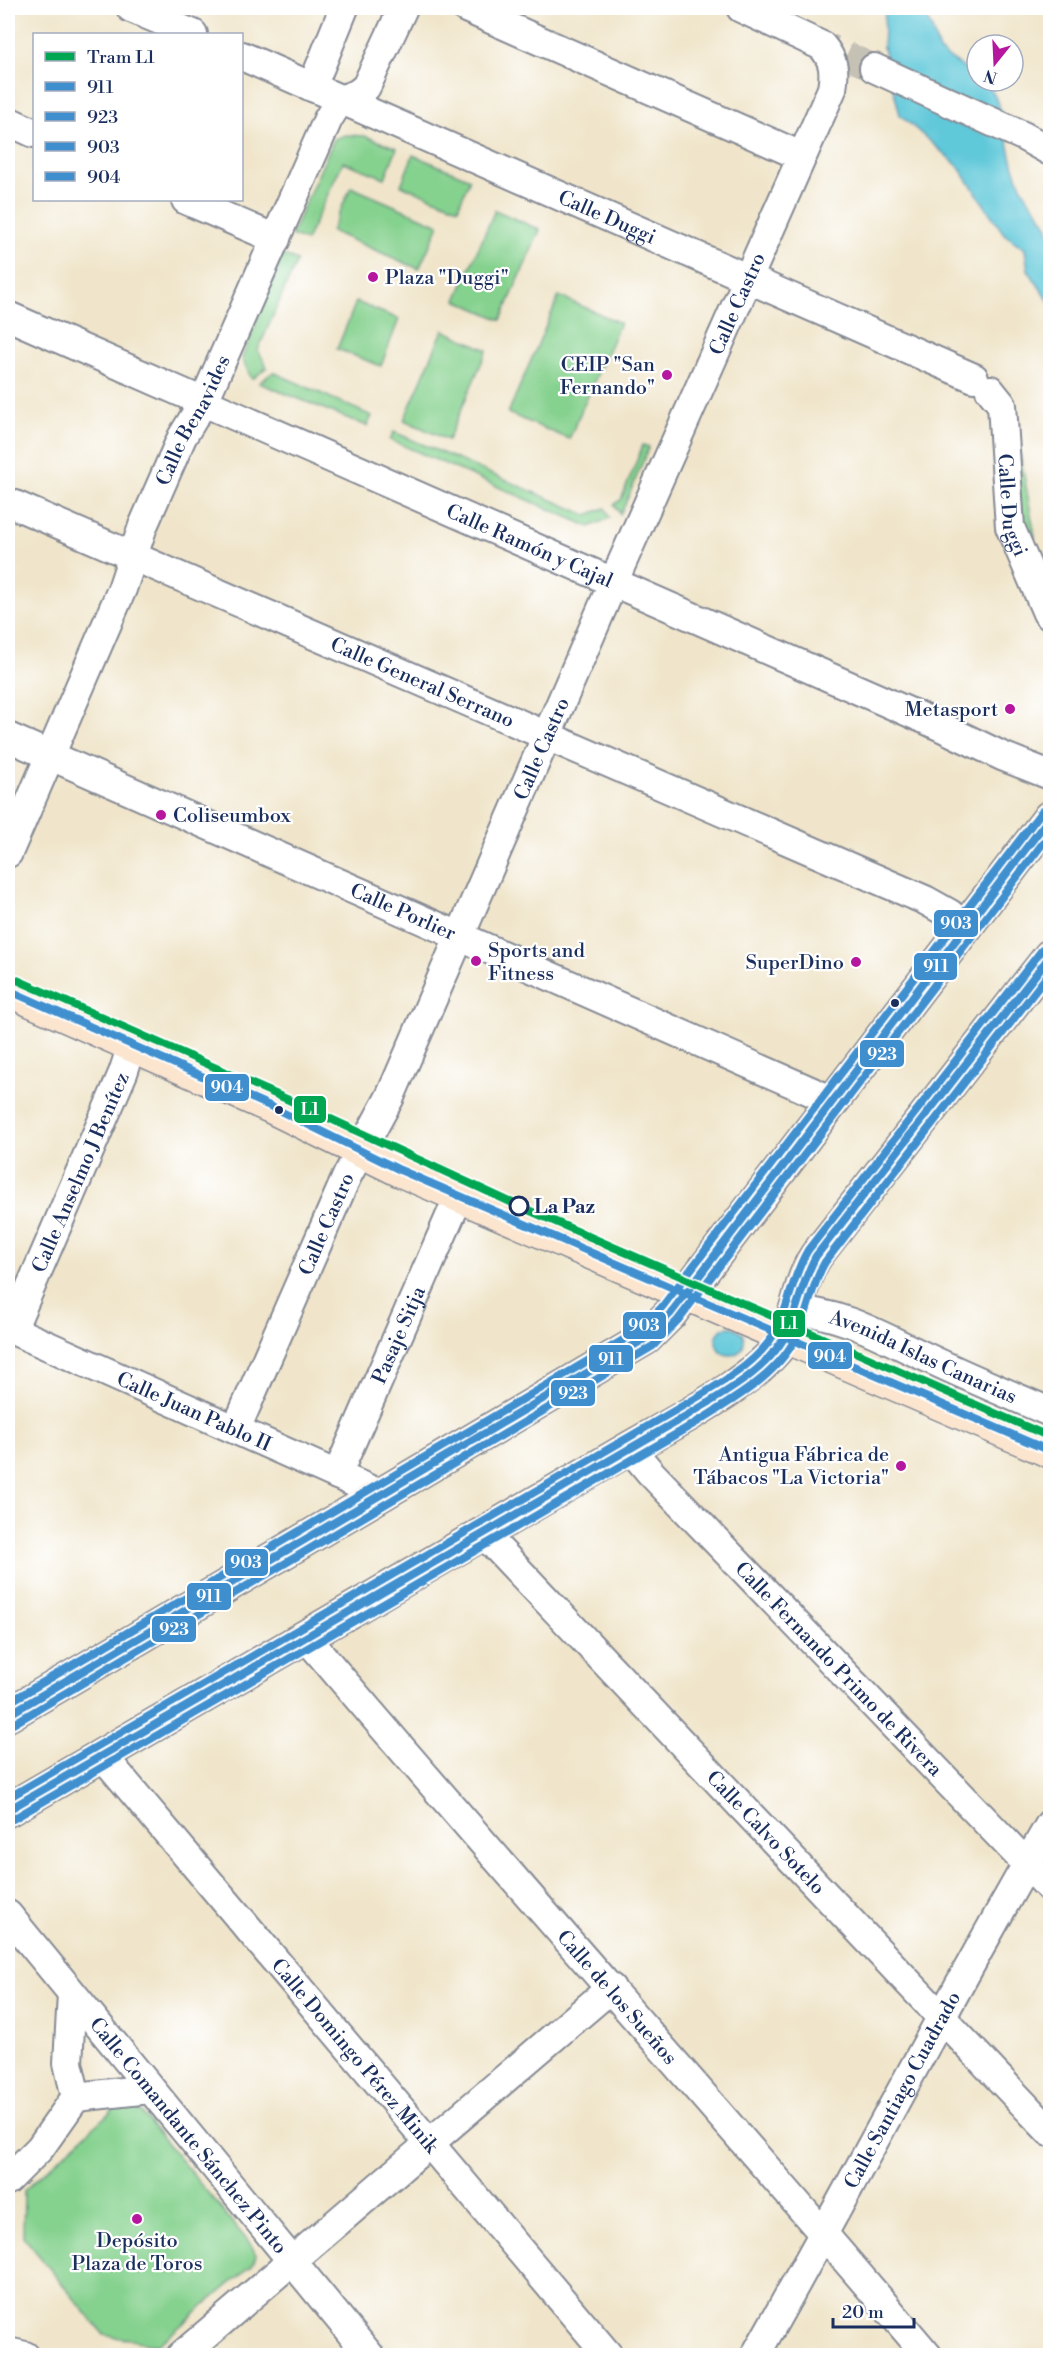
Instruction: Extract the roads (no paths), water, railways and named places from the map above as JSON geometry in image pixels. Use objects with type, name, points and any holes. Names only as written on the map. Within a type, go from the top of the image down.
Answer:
[{"type":"main road","points":[[8,1715],[646,1338],[670,1314],[1050,817]]},
{"type":"main road","points":[[8,1810],[734,1386],[762,1362],[790,1323],[805,1274],[816,1256],[1050,956]]},
{"type":"main road","name":"Avenida Islas Canarias","points":[[8,990],[272,1107],[400,1170],[684,1294],[790,1323],[1050,1451]]},
{"type":"street","points":[[131,8],[191,33]]},
{"type":"street","points":[[312,87],[344,8]]},
{"type":"street","points":[[340,100],[357,94],[366,87],[404,8]]},
{"type":"street","points":[[466,8],[801,156]]},
{"type":"street","name":"Calle Castro","points":[[236,1429],[347,1176],[390,1097],[613,583],[832,89],[833,65],[830,55],[822,46],[741,8]]},
{"type":"street","name":"Calle Duggi","points":[[243,56],[982,384],[1002,405],[1010,527],[1047,614],[1050,616]]},
{"type":"street","points":[[874,68],[1023,136],[1050,151]]},
{"type":"street","name":"Calle Benavides","points":[[8,853],[122,589],[143,526],[182,437],[204,401],[328,119],[340,100]]},
{"type":"street","points":[[8,121],[33,133]]},
{"type":"street","points":[[188,201],[276,239]]},
{"type":"street","name":"Calle Ramón y Cajal","points":[[8,316],[929,721],[1002,756],[1050,775]]},
{"type":"street","name":"Calle General Serrano","points":[[8,502],[926,900],[950,914],[966,927]]},
{"type":"street","name":"Calle Porlier","points":[[8,737],[833,1101]]},
{"type":"street","name":"Calle Anselmo J Benítez","points":[[10,1329],[123,1073],[128,1058],[127,1043]]},
{"type":"street","name":"Pasaje Sitja","points":[[338,1475],[459,1196]]},
{"type":"street","name":"Avenida Islas Canarias","points":[[790,1323],[821,1313],[859,1324],[944,1366],[1050,1412]]},
{"type":"street","name":"Calle Juan Pablo II","points":[[10,1329],[382,1495]]},
{"type":"street","name":"Calle Fernando Primo de Rivera","points":[[630,1448],[658,1480],[1050,1888]]},
{"type":"street","name":"Calle Calvo Sotelo","points":[[483,1533],[1050,2132]]},
{"type":"street","name":"Calle de los Sueños","points":[[306,1637],[433,1787],[611,1988],[928,2355]]},
{"type":"street","name":"Calle Domingo Pérez Minik","points":[[102,1755],[609,2355]]},
{"type":"street","name":"Calle Santiago Cuadrado","points":[[755,2355],[825,2234],[941,2016],[1050,1824]]},
{"type":"street","name":"Calle Comandante Sánchez Pinto","points":[[8,1915],[370,2355]]},
{"type":"street","points":[[181,2355],[611,1988]]},
{"type":"street","points":[[8,2180],[40,2148],[76,2097],[68,2063],[72,1994]]},
{"type":"street","points":[[76,2097],[150,2089]]},
{"type":"street","points":[[8,2352],[25,2355]]},
{"type":"water","points":[[885,8],[919,8],[931,26],[939,51],[965,69],[965,93],[993,93],[1005,125],[1018,179],[1050,234],[1052,258],[1050,303],[1028,270],[1025,249],[1004,234],[958,166],[900,115],[883,48]]},
{"type":"water","points":[[730,1327],[740,1331],[744,1341],[740,1351],[730,1355],[720,1351],[716,1341],[720,1331]]},
{"type":"tunnel","points":[[808,38],[874,68]]},
{"type":"tram line","name":"L1","points":[[8,976],[307,1108],[519,1206],[1050,1437]]},
{"type":"place","name":"Plaza \"Duggi\"","points":[[373,277]]},
{"type":"place","name":"CEIP \"San Fernando\"","points":[[667,375]]},
{"type":"place","name":"Metasport","points":[[1010,709]]},
{"type":"place","name":"Coliseumbox","points":[[161,815]]},
{"type":"place","name":"Sports and Fitness","points":[[476,961]]},
{"type":"place","name":"SuperDino","points":[[856,962]]},
{"type":"place","name":"La Paz","points":[[519,1206]]},
{"type":"place","name":"Antigua Fábrica de Tábacos \"La Victoria\"","points":[[901,1466]]},
{"type":"place","name":"Depósito Plaza de Toros","points":[[137,2219]]}]
